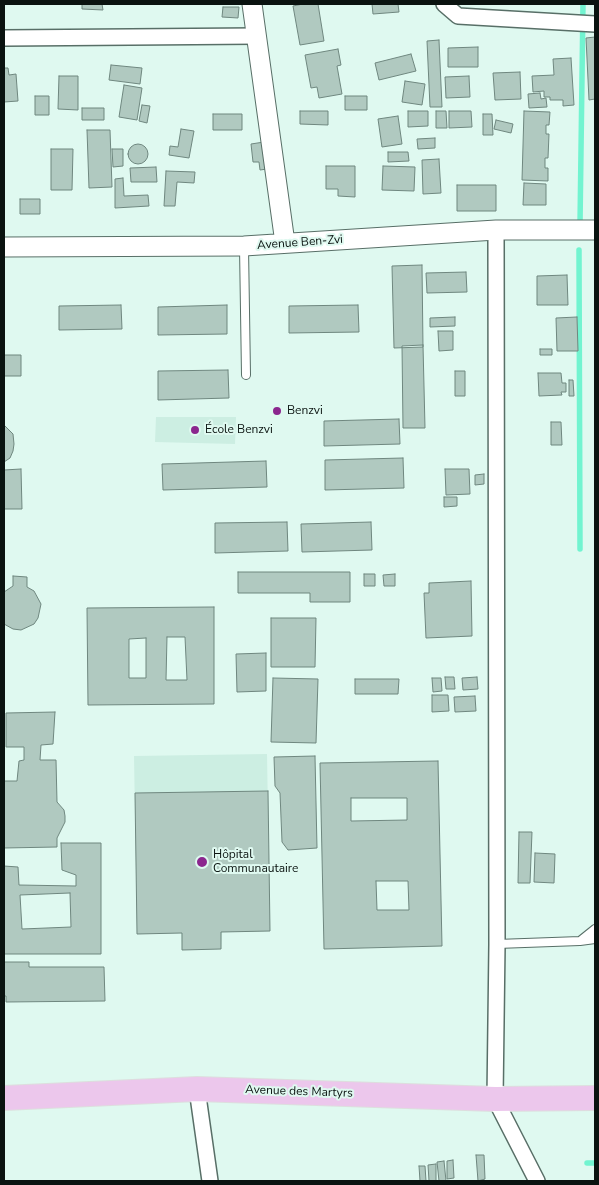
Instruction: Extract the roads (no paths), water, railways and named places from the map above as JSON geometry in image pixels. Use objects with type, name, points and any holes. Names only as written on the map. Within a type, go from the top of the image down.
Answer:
[{"type":"main road","name":"Avenue des Martyrs","points":[[4,1098],[197,1089],[495,1099],[595,1098]]},
{"type":"street","points":[[252,4],[285,244]]},
{"type":"street","points":[[444,4],[458,16],[595,24]]},
{"type":"street","points":[[4,38],[257,36]]},
{"type":"street","points":[[496,230],[497,944],[495,1099],[537,1181]]},
{"type":"street","name":"Avenue Ben-Zvi","points":[[4,247],[244,246],[496,230],[595,230]]},
{"type":"street","points":[[197,1089],[210,1181]]},
{"type":"lane","points":[[244,246],[246,375]]},
{"type":"lane","points":[[580,941],[595,929]]},
{"type":"lane","points":[[497,944],[595,939]]},
{"type":"waterway","points":[[580,224],[583,4]]},
{"type":"waterway","points":[[579,250],[580,549]]},
{"type":"waterway","points":[[587,1163],[595,1163]]},
{"type":"place","name":"Benzvi","points":[[277,411]]},
{"type":"place","name":"École Benzvi","points":[[195,430]]},
{"type":"place","name":"Hôpital Communautaire","points":[[202,862]]}]
